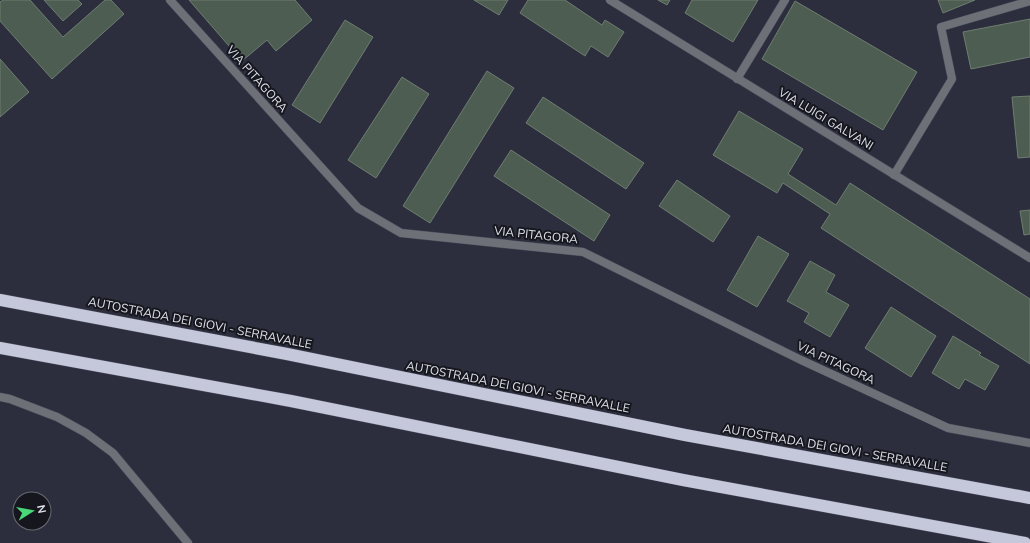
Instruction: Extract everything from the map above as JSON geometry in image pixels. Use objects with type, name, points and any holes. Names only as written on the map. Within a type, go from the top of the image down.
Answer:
[{"type":"highway","name":"AUTOSTRADA DEI GIOVI - SERRAVALLE","points":[[0,300],[287,354],[686,435],[1030,498]]},
{"type":"highway","points":[[0,348],[299,403],[683,480],[1025,543]]},
{"type":"street","name":"VIA PITAGORA","points":[[170,0],[358,208],[401,233],[583,252],[800,360],[948,428],[1030,443]]},
{"type":"street","name":"VIA LUIGI GALVANI","points":[[610,0],[1030,258]]},
{"type":"street","points":[[737,79],[785,0]]},
{"type":"street","points":[[894,175],[952,79],[941,27],[1030,1]]},
{"type":"street","points":[[0,397],[10,399],[57,417],[86,433],[113,453],[188,543]]},
{"type":"building","points":[[3,0],[30,0],[63,37],[105,0],[111,0],[124,14],[52,79],[0,21],[0,2]]},
{"type":"building","points":[[44,0],[78,0],[82,4],[63,21]]},
{"type":"building","points":[[189,0],[295,0],[312,20],[276,51],[267,40],[242,61]]},
{"type":"building","points":[[474,0],[508,0],[499,15]]},
{"type":"building","points":[[528,0],[565,0],[602,25],[605,20],[624,32],[608,57],[591,46],[585,56],[520,13]]},
{"type":"building","points":[[658,0],[670,0],[667,5]]},
{"type":"building","points":[[692,0],[758,0],[733,42],[685,13]]},
{"type":"building","points":[[938,0],[975,0],[943,13]]},
{"type":"building","points":[[795,1],[917,72],[883,130],[762,59]]},
{"type":"building","points":[[1030,19],[1030,57],[971,69],[963,32]]},
{"type":"building","points":[[345,20],[373,37],[320,123],[292,105]]},
{"type":"building","points":[[0,59],[29,92],[0,117]]},
{"type":"building","points":[[487,71],[514,88],[430,223],[403,206]]},
{"type":"building","points":[[402,77],[429,94],[376,178],[348,160]]},
{"type":"building","points":[[1030,96],[1030,157],[1018,158],[1012,97]]},
{"type":"building","points":[[543,97],[644,163],[626,189],[526,123]]},
{"type":"building","points":[[739,111],[803,149],[788,174],[836,205],[850,183],[1030,299],[1030,364],[821,228],[830,214],[783,183],[777,193],[713,155]]},
{"type":"building","points":[[511,150],[610,215],[594,241],[494,176]]},
{"type":"building","points":[[677,180],[730,216],[713,242],[659,206]]},
{"type":"building","points":[[1030,210],[1030,234],[1024,235],[1020,211]]},
{"type":"building","points":[[758,236],[789,254],[757,307],[727,290]]},
{"type":"building","points":[[810,261],[835,275],[826,292],[849,305],[830,337],[804,322],[809,313],[787,301]]},
{"type":"building","points":[[891,307],[936,336],[911,377],[865,348]]},
{"type":"building","points":[[953,336],[981,353],[979,355],[999,366],[985,390],[965,379],[959,389],[932,373]]}]
